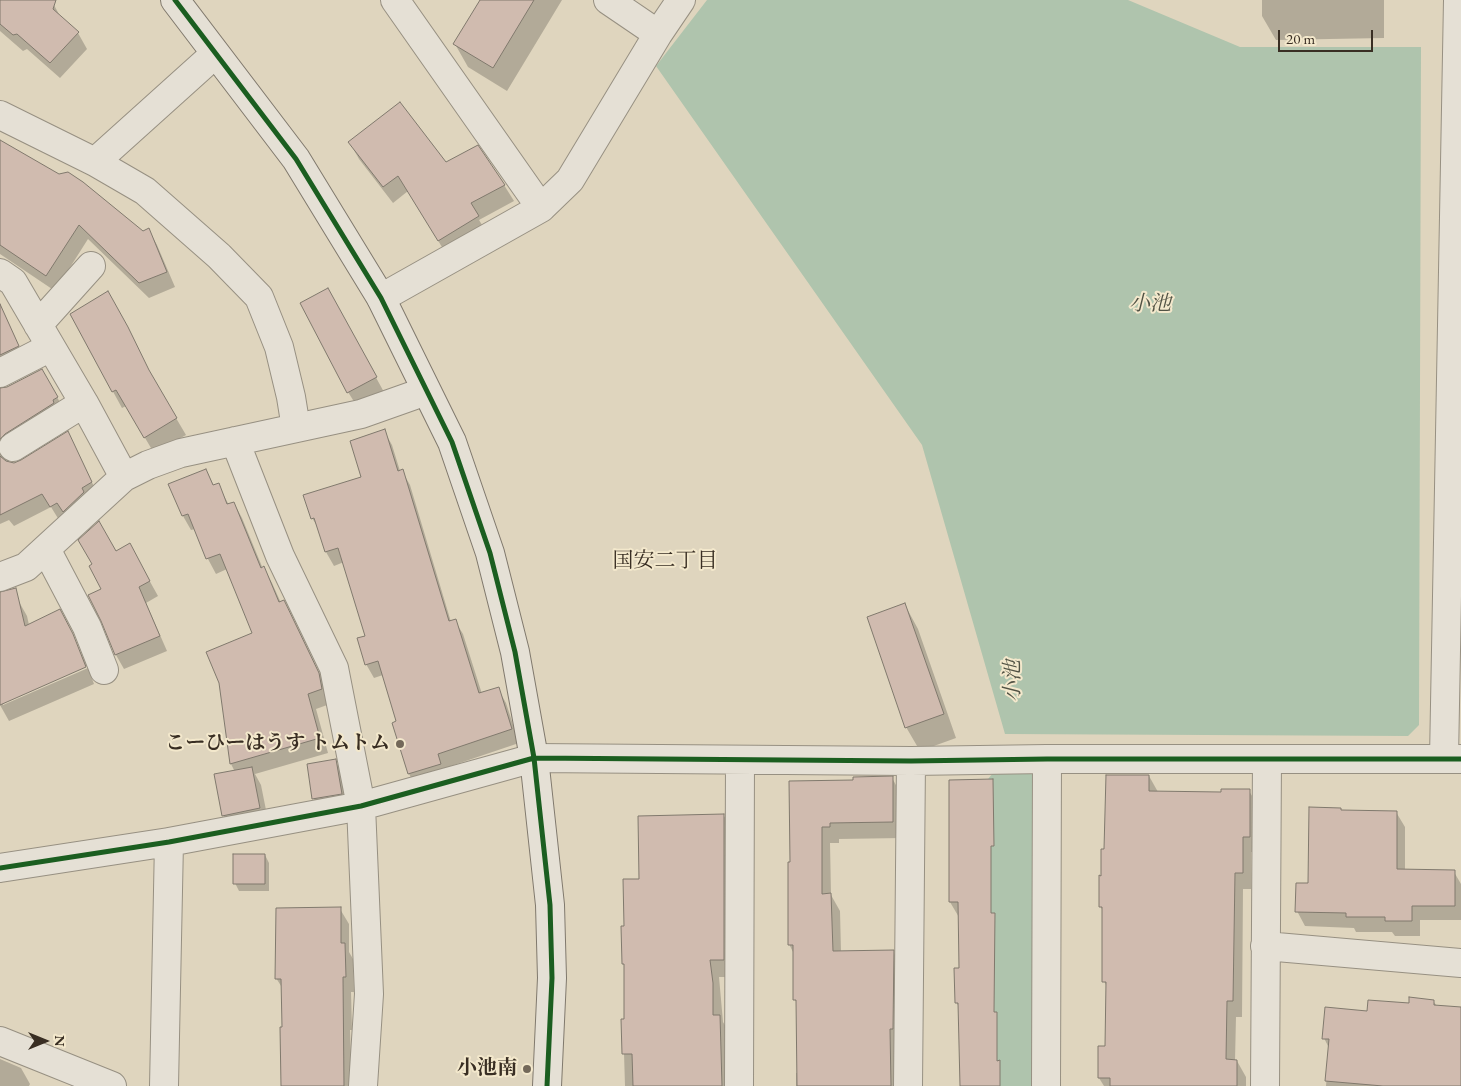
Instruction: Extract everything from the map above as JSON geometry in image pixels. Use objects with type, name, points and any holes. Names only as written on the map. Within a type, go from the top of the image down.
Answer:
[{"type":"street","points":[[175,0],[296,159],[381,298],[452,442],[490,553],[515,652],[534,758],[550,905],[552,978],[547,1086]]},
{"type":"street","points":[[395,0],[541,208]]},
{"type":"street","points":[[608,0],[658,34]]},
{"type":"street","points":[[381,298],[541,208],[570,180],[658,34],[681,0]]},
{"type":"street","points":[[0,868],[169,842],[361,806],[534,758],[911,761],[1046,759],[1452,759],[1458,0]]},
{"type":"street","points":[[95,162],[215,54]]},
{"type":"street","points":[[0,115],[95,162],[145,191],[218,256],[259,297],[279,347],[296,428]]},
{"type":"street","points":[[0,373],[44,336],[91,266]]},
{"type":"street","points":[[0,273],[13,282],[84,403],[124,477]]},
{"type":"street","points":[[0,578],[26,567],[124,477],[180,453],[362,414],[426,391]]},
{"type":"street","points":[[13,447],[84,403]]},
{"type":"street","points":[[235,441],[280,556],[334,668],[361,806],[369,994],[363,1086]]},
{"type":"street","points":[[46,548],[87,627],[104,670]]},
{"type":"street","points":[[1046,759],[1046,1086]]},
{"type":"street","points":[[1265,1086],[1268,759]]},
{"type":"street","points":[[739,1086],[740,760]]},
{"type":"street","points":[[908,1086],[911,761]]},
{"type":"street","points":[[164,1086],[169,842]]},
{"type":"street","points":[[1265,946],[1461,963]]},
{"type":"street","points":[[0,1041],[112,1086]]},
{"type":"water","name":"小池","points":[[707,0],[1128,0],[1240,47],[1421,47],[1419,725],[1408,736],[1005,734],[922,445],[656,66]]},
{"type":"building","points":[[0,0],[56,0],[53,9],[79,32],[50,63],[17,34],[13,35],[0,24]]},
{"type":"building","points":[[480,0],[534,0],[493,68],[453,44]]},
{"type":"building","points":[[400,102],[446,162],[478,145],[505,185],[471,203],[479,216],[438,241],[398,176],[383,187],[348,142]]},
{"type":"building","points":[[0,140],[59,174],[68,172],[143,231],[149,228],[167,272],[139,283],[79,225],[46,276],[0,245]]},
{"type":"building","points":[[328,288],[377,377],[347,393],[300,303]]},
{"type":"building","points":[[108,291],[149,370],[177,418],[144,438],[116,390],[112,392],[70,314]]},
{"type":"building","points":[[0,304],[19,346],[0,355]]},
{"type":"building","points":[[42,369],[58,397],[53,400],[54,403],[0,439],[0,388],[7,387]]},
{"type":"building","points":[[385,429],[398,471],[403,469],[449,621],[456,619],[479,693],[499,687],[512,729],[438,754],[441,764],[408,774],[392,723],[396,721],[378,661],[365,665],[357,638],[365,636],[338,548],[325,552],[314,518],[311,519],[303,495],[361,477],[350,441]]},
{"type":"building","points":[[68,431],[92,482],[82,488],[84,492],[63,512],[57,503],[50,507],[42,494],[0,515],[0,456],[6,461],[14,463]]},
{"type":"building","points":[[206,469],[213,485],[219,483],[227,504],[234,502],[261,568],[264,566],[279,602],[284,600],[319,673],[322,689],[308,694],[320,738],[230,764],[219,683],[206,652],[252,633],[220,554],[206,559],[188,514],[182,516],[168,484]]},
{"type":"building","points":[[99,521],[116,551],[130,543],[150,581],[139,587],[160,636],[115,655],[88,595],[101,589],[89,566],[92,564],[78,540]]},
{"type":"building","points":[[16,588],[25,626],[60,609],[73,634],[86,667],[0,705],[0,592]]},
{"type":"building","points":[[905,603],[944,714],[905,728],[867,617]]},
{"type":"building","points":[[336,759],[342,794],[312,799],[307,764]]},
{"type":"building","points":[[252,767],[260,808],[222,816],[214,774]]},
{"type":"building","points":[[1106,775],[1149,775],[1149,791],[1221,792],[1221,789],[1250,789],[1250,837],[1243,837],[1243,873],[1235,873],[1233,1001],[1227,1001],[1226,1059],[1237,1060],[1237,1086],[1110,1086],[1110,1078],[1098,1078],[1098,1046],[1105,1046],[1106,982],[1102,982],[1102,907],[1099,907],[1099,875],[1101,876],[1101,849],[1104,849]]},
{"type":"building","points":[[893,776],[893,822],[830,823],[830,827],[822,827],[822,894],[831,893],[833,951],[894,950],[893,1029],[890,1029],[891,1086],[797,1086],[796,1000],[793,1000],[793,945],[788,945],[789,781],[853,780],[853,777]]},
{"type":"building","points":[[993,779],[994,846],[991,846],[991,913],[995,913],[994,1012],[997,1012],[997,1061],[1000,1060],[1000,1086],[960,1086],[958,1003],[955,1003],[954,968],[959,968],[958,902],[949,902],[949,780]]},
{"type":"building","points":[[1309,807],[1341,808],[1341,810],[1397,811],[1397,869],[1455,870],[1455,906],[1412,906],[1412,921],[1385,921],[1385,917],[1346,917],[1346,913],[1295,912],[1296,883],[1308,883]]},
{"type":"building","points":[[724,814],[724,960],[710,960],[713,983],[713,1015],[720,1015],[722,1086],[633,1086],[632,1054],[622,1054],[621,1019],[624,1019],[624,964],[622,964],[621,926],[624,926],[623,879],[639,879],[638,816]]},
{"type":"building","points":[[233,854],[265,854],[265,884],[233,884]]},
{"type":"building","points":[[341,907],[341,943],[345,943],[346,977],[343,977],[344,1086],[281,1086],[281,979],[275,979],[276,908]]},
{"type":"building","points":[[1409,997],[1434,1000],[1434,1005],[1461,1007],[1461,1086],[1383,1086],[1325,1081],[1329,1039],[1322,1039],[1325,1007],[1367,1011],[1368,1000],[1409,1003]]},
{"type":"waterway","name":"小池","points":[[1012,1086],[1013,794]]},
{"type":"cycle path","points":[[175,0],[296,159],[381,298],[452,442],[490,553],[515,652],[534,758],[550,905],[552,978],[547,1086]]},
{"type":"cycle path","points":[[0,868],[169,842],[361,806],[534,758],[911,761],[1047,759],[1461,759]]},
{"type":"place","name":"こーひーはうす トムトム","points":[[400,744]]},
{"type":"place","name":"小池南","points":[[527,1069]]},
{"type":"district","name":"国安二丁目","points":[[665,561]]}]
